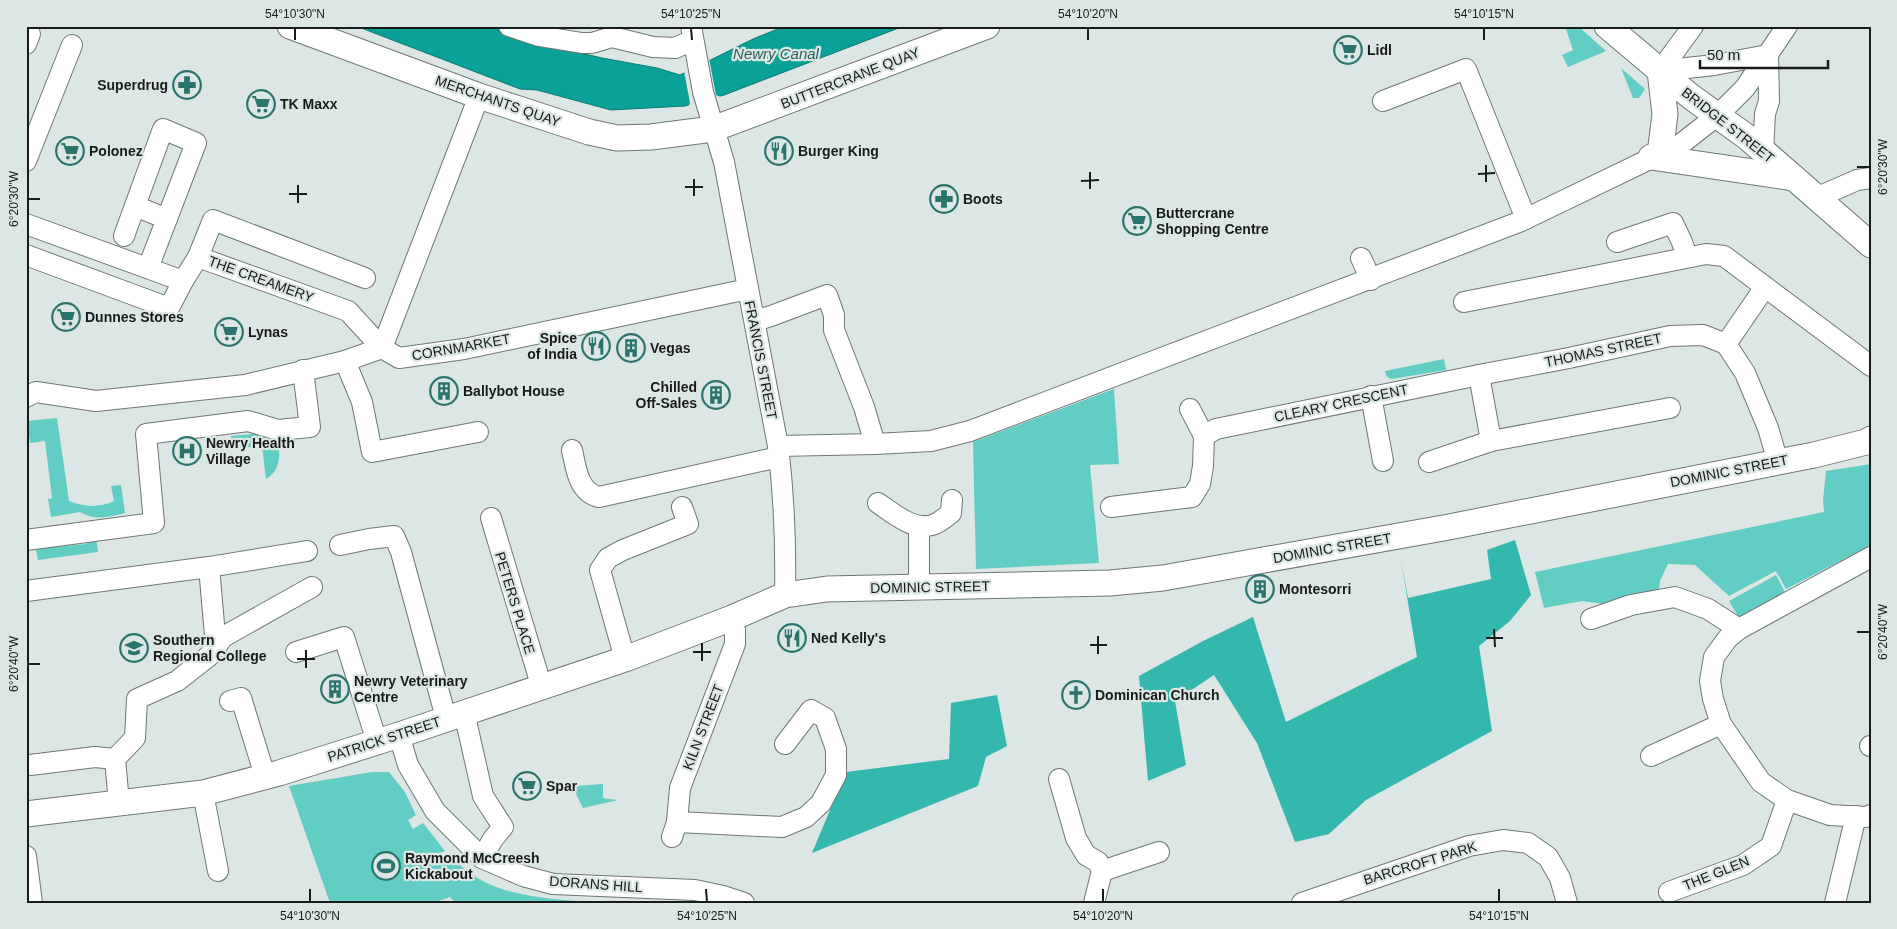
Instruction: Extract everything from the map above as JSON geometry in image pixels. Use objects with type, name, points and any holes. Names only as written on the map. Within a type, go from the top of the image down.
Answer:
[{"type":"main road","name":"MERCHANTS QUAY","points":[[290,26],[479,96],[589,132],[616,138],[651,137],[710,118]]},
{"type":"main road","name":"BUTTERCRANE QUAY","points":[[710,118],[988,26]]},
{"type":"main road","name":"BRIDGE STREET","points":[[1607,26],[1690,96],[1718,115],[1763,151],[1871,245]]},
{"type":"main road","points":[[1660,71],[1665,114],[1656,156],[1794,178]]},
{"type":"main road","name":"DOMINIC STREET","points":[[784,595],[827,589],[1110,583],[1163,578],[1432,530],[1778,462],[1869,441]]},
{"type":"main road","name":"PATRICK STREET","points":[[26,814],[203,793],[265,776],[542,688],[732,618],[784,595]]},
{"type":"street","points":[[509,26],[539,36],[582,43],[592,43],[612,37],[653,47],[688,38]]},
{"type":"street","points":[[1660,71],[1693,26]]},
{"type":"street","points":[[572,450],[579,479],[586,490],[599,497],[778,452],[931,441],[970,431],[1371,280],[1526,219],[1681,144],[1718,115],[1745,88],[1787,26]]},
{"type":"street","name":"FRANCIS STREET","points":[[688,38],[724,162],[778,452],[784,534],[784,595]]},
{"type":"street","points":[[26,161],[72,45]]},
{"type":"street","points":[[1660,71],[1714,65],[1768,55]]},
{"type":"street","points":[[1763,151],[1766,114],[1769,102],[1768,55]]},
{"type":"street","points":[[1383,101],[1466,69],[1526,219]]},
{"type":"street","points":[[26,397],[36,392],[96,401],[245,385],[345,361],[382,348],[479,96]]},
{"type":"street","points":[[124,236],[162,129],[196,143],[148,268]]},
{"type":"street","points":[[1816,198],[1857,180],[1871,178]]},
{"type":"street","points":[[134,206],[167,219]]},
{"type":"street","points":[[198,257],[213,220],[365,278]]},
{"type":"street","points":[[1617,242],[1673,223],[1687,257]]},
{"type":"street","points":[[26,224],[183,281]]},
{"type":"street","points":[[1464,302],[1687,257],[1706,254],[1724,256],[1871,366]]},
{"type":"street","name":"THE CREAMERY","points":[[26,255],[169,308],[198,257],[348,311],[382,348]]},
{"type":"street","points":[[1361,258],[1371,280]]},
{"type":"street","points":[[1765,287],[1726,344],[1746,373],[1768,428],[1778,462]]},
{"type":"street","name":"CORNMARKET","points":[[382,348],[399,358],[455,350],[598,322],[748,289]]},
{"type":"street","points":[[755,321],[827,295],[834,315],[834,330],[864,407],[875,444]]},
{"type":"street","name":"THOMAS STREET","points":[[1479,375],[1670,336],[1703,335],[1726,344]]},
{"type":"street","points":[[345,361],[362,402],[372,452],[478,432]]},
{"type":"street","points":[[26,540],[154,523],[146,434],[248,421],[278,430],[310,427],[303,370]]},
{"type":"street","points":[[1479,375],[1491,441]]},
{"type":"street","name":"CLEARY CRESCENT","points":[[1204,436],[1216,429],[1479,375]]},
{"type":"street","points":[[1371,396],[1383,461]]},
{"type":"street","points":[[1429,462],[1491,441],[1670,408]]},
{"type":"street","points":[[1110,508],[1192,497],[1200,484],[1204,436],[1190,409]]},
{"type":"street","points":[[878,503],[904,520],[919,526],[934,525],[951,513],[952,500]]},
{"type":"street","points":[[624,659],[600,570],[608,558],[623,550],[688,524],[682,507]]},
{"type":"street","name":"PETERS PLACE","points":[[491,518],[542,688]]},
{"type":"street","points":[[919,526],[919,587]]},
{"type":"street","points":[[340,545],[394,536],[483,796],[503,827],[493,839],[482,858]]},
{"type":"street","points":[[26,592],[209,567],[307,551]]},
{"type":"street","points":[[1835,903],[1863,816],[1830,815],[1787,800],[1761,782],[1721,724],[1713,699],[1710,681],[1714,657],[1728,638],[1739,629],[1871,557]]},
{"type":"street","points":[[209,567],[216,647]]},
{"type":"street","points":[[119,803],[115,759],[135,738],[137,699],[177,681],[209,656],[223,637],[312,587]]},
{"type":"street","points":[[1591,619],[1631,605],[1676,597],[1708,609],[1739,629]]},
{"type":"street","name":"KILN STREET","points":[[732,618],[735,630],[735,644],[680,788],[674,829],[782,827],[806,817],[821,803],[836,775],[836,749],[825,718],[811,710],[785,744]]},
{"type":"street","name":"DORANS HILL","points":[[296,652],[344,637],[388,738],[408,765],[435,811],[482,858],[523,876],[553,884],[652,895],[695,890],[744,903]]},
{"type":"street","points":[[230,701],[241,698],[265,776]]},
{"type":"street","points":[[1652,756],[1721,724]]},
{"type":"street","points":[[30,765],[95,757],[115,759]]},
{"type":"street","points":[[1059,780],[1076,838],[1086,855],[1098,862],[1102,871],[1094,903]]},
{"type":"street","points":[[203,793],[218,871]]},
{"type":"street","name":"THE GLEN","points":[[1669,892],[1743,865],[1771,846],[1787,800]]},
{"type":"street","name":"BARCROFT PARK","points":[[1302,903],[1469,846],[1503,840],[1528,843],[1548,857],[1560,878],[1567,903]]},
{"type":"street","points":[[1102,871],[1159,852]]},
{"type":"street","points":[[26,856],[32,903]]},
{"type":"shaded area","points":[[1565,26],[1578,26],[1606,51],[1568,67],[1562,55],[1573,50]]},
{"type":"shaded area","points":[[1621,68],[1645,89],[1639,98],[1633,98]]},
{"type":"shaded area","points":[[1444,359],[1446,370],[1392,379],[1387,377],[1385,371]]},
{"type":"shaded area","points":[[1114,389],[1119,464],[1090,465],[1099,563],[976,569],[973,442]]},
{"type":"shaded area","points":[[57,418],[69,501],[80,505],[103,505],[114,501],[111,486],[121,485],[125,513],[108,517],[91,517],[80,512],[51,517],[48,499],[52,498],[45,441],[30,443],[27,421]]},
{"type":"shaded area","points":[[267,435],[278,444],[278,464],[274,472],[266,479],[262,446],[231,449],[231,436]]},
{"type":"shaded area","points":[[1871,464],[1871,545],[1786,589],[1776,571],[1729,596],[1695,565],[1668,564],[1660,581],[1659,591],[1603,604],[1582,601],[1544,608],[1535,572],[1824,512],[1823,501],[1826,471]]},
{"type":"shaded area","points":[[96,537],[98,552],[38,560],[35,545],[43,548],[86,544]]},
{"type":"shaded area","points":[[1515,540],[1531,595],[1510,621],[1479,646],[1492,731],[1366,800],[1329,834],[1295,842],[1257,743],[1214,675],[1175,701],[1186,765],[1148,781],[1139,676],[1203,641],[1253,617],[1286,722],[1417,657],[1401,560],[1408,598],[1491,579],[1487,550]]},
{"type":"shaded area","points":[[1776,575],[1785,592],[1739,618],[1729,601]]},
{"type":"shaded area","points":[[997,695],[1007,746],[986,757],[978,786],[812,853],[846,772],[949,759],[951,703]]},
{"type":"shaded area","points":[[372,772],[389,772],[405,792],[416,815],[408,820],[413,829],[423,823],[445,851],[428,857],[433,866],[451,856],[482,881],[500,888],[519,894],[599,903],[456,903],[450,897],[433,903],[330,903],[289,786]]},
{"type":"shaded area","points":[[603,784],[603,798],[618,800],[583,808],[576,794],[575,786]]},
{"type":"water","name":"Newry Canal","points":[[356,26],[490,26],[525,40],[602,58],[657,68],[680,75],[753,39],[785,26],[904,26],[724,95],[685,106],[611,110],[537,90],[520,89]]},
{"type":"pier","points":[[709,58],[716,95],[723,98],[688,108],[690,103],[684,71]]},
{"type":"place","name":"Lidl","points":[[1348,50]]},
{"type":"place","name":"Superdrug","points":[[187,85]]},
{"type":"place","name":"TK Maxx","points":[[261,104]]},
{"type":"place","name":"Polonez","points":[[70,151]]},
{"type":"place","name":"Burger King","points":[[779,151]]},
{"type":"place","name":"Boots","points":[[944,199]]},
{"type":"place","name":"Buttercrane Shopping Centre","points":[[1137,221]]},
{"type":"place","name":"Dunnes Stores","points":[[66,317]]},
{"type":"place","name":"Lynas","points":[[229,332]]},
{"type":"place","name":"Spice of India","points":[[596,346]]},
{"type":"place","name":"Vegas","points":[[631,348]]},
{"type":"place","name":"Ballybot House","points":[[444,391]]},
{"type":"place","name":"Chilled Off-Sales","points":[[716,395]]},
{"type":"place","name":"Newry Health Village","points":[[187,451]]},
{"type":"place","name":"Montesorri","points":[[1260,589]]},
{"type":"place","name":"Ned Kelly's","points":[[792,638]]},
{"type":"place","name":"Southern Regional College","points":[[134,648]]},
{"type":"place","name":"Newry Veterinary Centre","points":[[335,689]]},
{"type":"place","name":"Dominican Church","points":[[1076,695]]},
{"type":"place","name":"Spar","points":[[527,786]]},
{"type":"place","name":"Raymond McCreesh Kickabout","points":[[386,866]]}]
